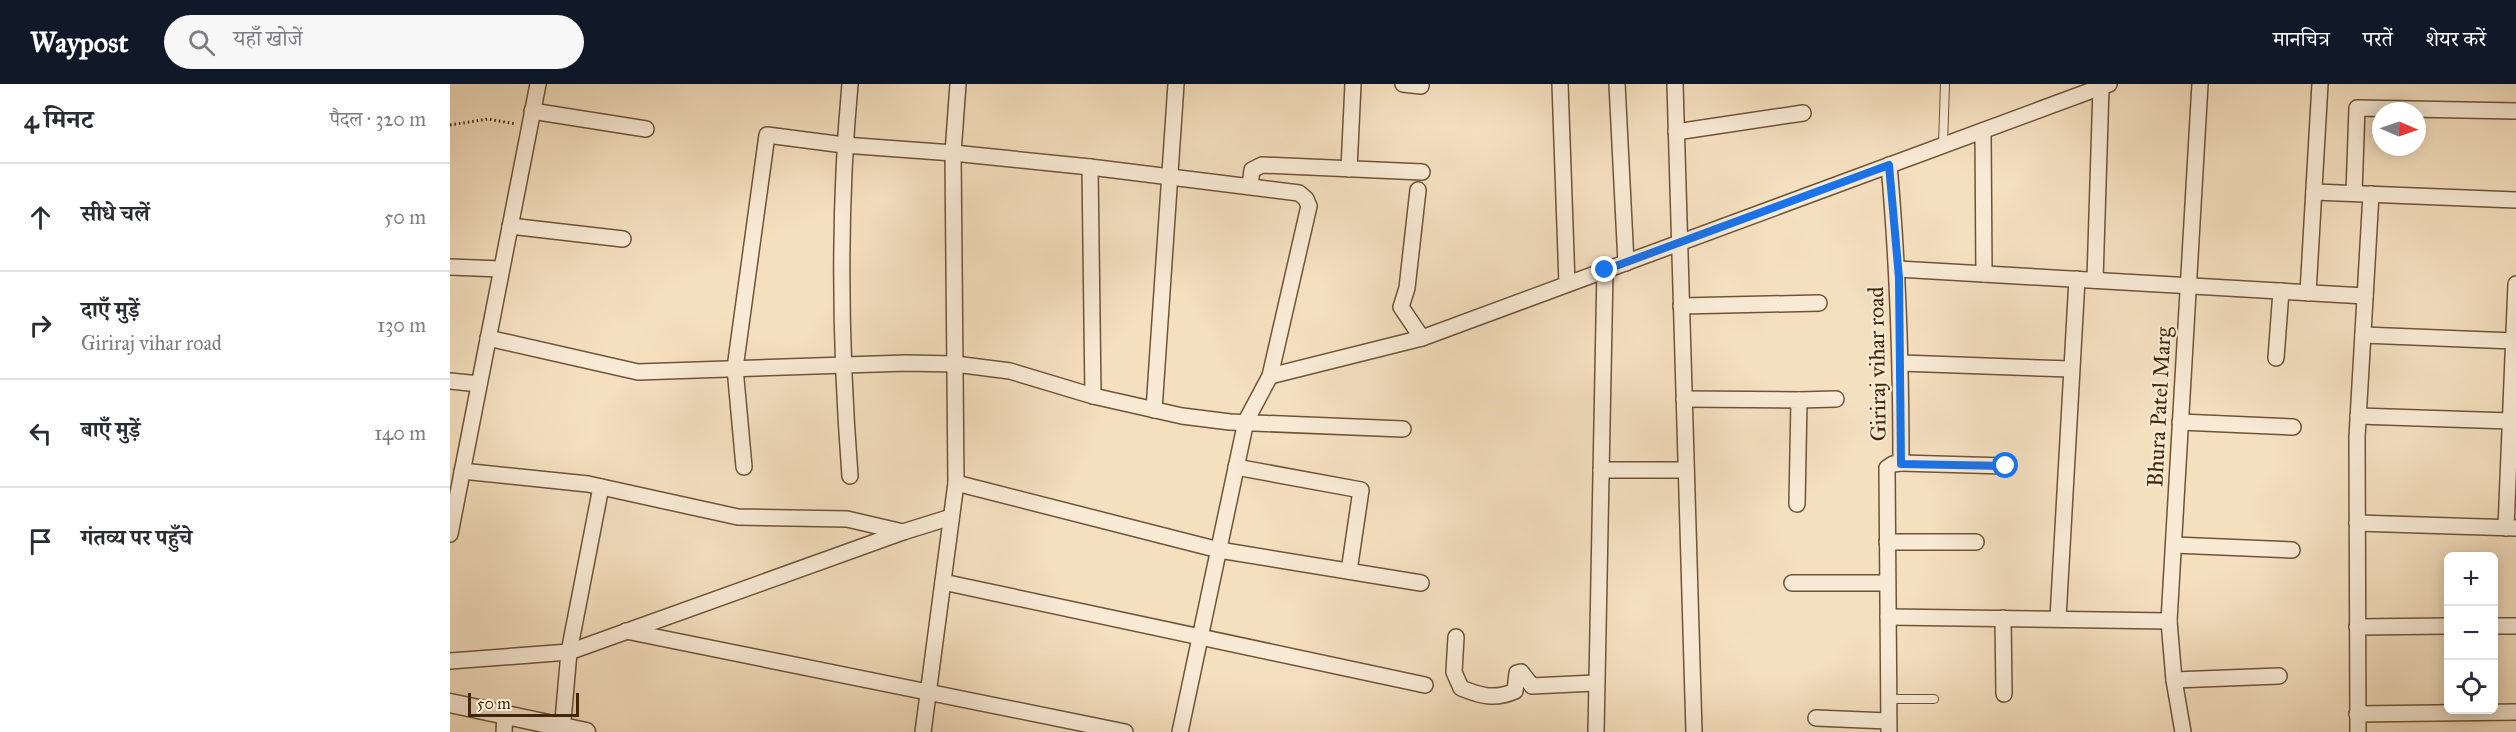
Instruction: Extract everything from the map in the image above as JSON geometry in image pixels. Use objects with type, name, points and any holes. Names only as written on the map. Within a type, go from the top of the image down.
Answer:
[{"type":"street","points":[[450,534],[453,502],[462,471],[538,84]]},
{"type":"street","points":[[849,84],[844,146],[842,365],[850,476]]},
{"type":"street","points":[[923,732],[956,483],[952,153],[958,84]]},
{"type":"street","points":[[1154,410],[1176,84]]},
{"type":"street","points":[[1349,169],[1353,84]]},
{"type":"street","points":[[1403,84],[1421,86]]},
{"type":"street","points":[[1560,84],[1567,284]]},
{"type":"street","points":[[1617,84],[1626,262]]},
{"type":"street","points":[[1675,84],[1694,732]]},
{"type":"street","name":"Bhura Patel Marg","points":[[2183,732],[2174,681],[2169,621],[2200,84]]},
{"type":"street","points":[[2308,293],[2320,84]]},
{"type":"street","points":[[1270,376],[1422,338],[2105,85],[2095,280]]},
{"type":"street","points":[[2354,193],[2357,108],[2516,111]]},
{"type":"street","points":[[1676,132],[1803,112]]},
{"type":"street","points":[[531,118],[646,129]]},
{"type":"street","points":[[1983,131],[1984,274]]},
{"type":"street","points":[[744,467],[735,368],[767,135],[844,146],[952,153],[1090,167],[1169,178],[1250,185],[1299,193],[1306,199],[1309,206],[1270,376],[1246,421],[1180,732]]},
{"type":"street","points":[[1250,185],[1252,170],[1262,165],[1422,172]]},
{"type":"street","name":"Giriraj vihar road","points":[[1889,165],[1898,269],[1901,363],[1901,464],[1893,464],[1887,468],[1889,727]]},
{"type":"street","points":[[1090,167],[1093,396]]},
{"type":"street","points":[[1418,190],[1407,288],[1401,307],[1422,338]]},
{"type":"street","points":[[2314,192],[2516,200]]},
{"type":"street","points":[[2358,732],[2358,416],[2371,194]]},
{"type":"street","points":[[510,226],[623,239]]},
{"type":"street","points":[[450,267],[501,269]]},
{"type":"street","points":[[1898,269],[2365,296]]},
{"type":"street","points":[[1596,732],[1595,683],[1605,270]]},
{"type":"street","points":[[2058,618],[2070,369],[2077,279]]},
{"type":"street","points":[[2357,523],[2511,528],[2510,421],[2516,284]]},
{"type":"street","points":[[2276,358],[2281,291]]},
{"type":"street","points":[[1681,306],[1819,303]]},
{"type":"street","points":[[2363,335],[2514,341]]},
{"type":"street","points":[[488,338],[638,372],[842,365],[955,364],[1010,371],[1093,396],[1154,410],[1230,422],[1403,429]]},
{"type":"street","points":[[1901,363],[2070,369]]},
{"type":"street","points":[[450,381],[479,384]]},
{"type":"street","points":[[1684,399],[1836,399]]},
{"type":"street","points":[[1797,504],[1799,400]]},
{"type":"street","points":[[2358,416],[2510,421]]},
{"type":"street","points":[[2180,423],[2293,427]]},
{"type":"street","points":[[1901,464],[2006,466]]},
{"type":"street","points":[[1236,467],[1361,490],[1349,571]]},
{"type":"street","points":[[1601,470],[1686,470]]},
{"type":"street","points":[[462,471],[601,487],[738,517],[847,519],[903,532]]},
{"type":"street","points":[[956,483],[1219,550],[1421,583]]},
{"type":"street","points":[[562,729],[569,652],[601,487]]},
{"type":"street","points":[[450,661],[569,652],[903,532],[951,517]]},
{"type":"street","points":[[1887,542],[1976,542]]},
{"type":"street","points":[[2174,545],[2292,550]]},
{"type":"street","points":[[943,582],[1425,685]]},
{"type":"street","points":[[1792,583],[1887,583]]},
{"type":"street","points":[[1888,617],[2169,621]]},
{"type":"street","points":[[2003,618],[2004,694]]},
{"type":"street","points":[[2357,627],[2444,626]]},
{"type":"street","points":[[2498,626],[2516,626]]},
{"type":"street","points":[[626,631],[1125,732]]},
{"type":"street","points":[[1455,637],[1454,672],[1457,680],[1461,688],[1482,697],[1502,697],[1515,692],[1517,673],[1521,672],[1532,686],[1595,683]]},
{"type":"street","points":[[2174,681],[2279,676]]},
{"type":"street","points":[[450,703],[505,723],[586,732]]},
{"type":"street","points":[[2357,714],[2516,712]]},
{"type":"street","points":[[1816,718],[1889,727]]},
{"type":"lane","points":[[1943,145],[1945,84]]},
{"type":"lane","points":[[1888,699],[1934,699]]},
{"type":"path","points":[[450,125],[488,119],[531,118]]},
{"type":"route","points":[[1605,270],[1889,165],[1899,278],[1901,464],[2006,466]]}]
